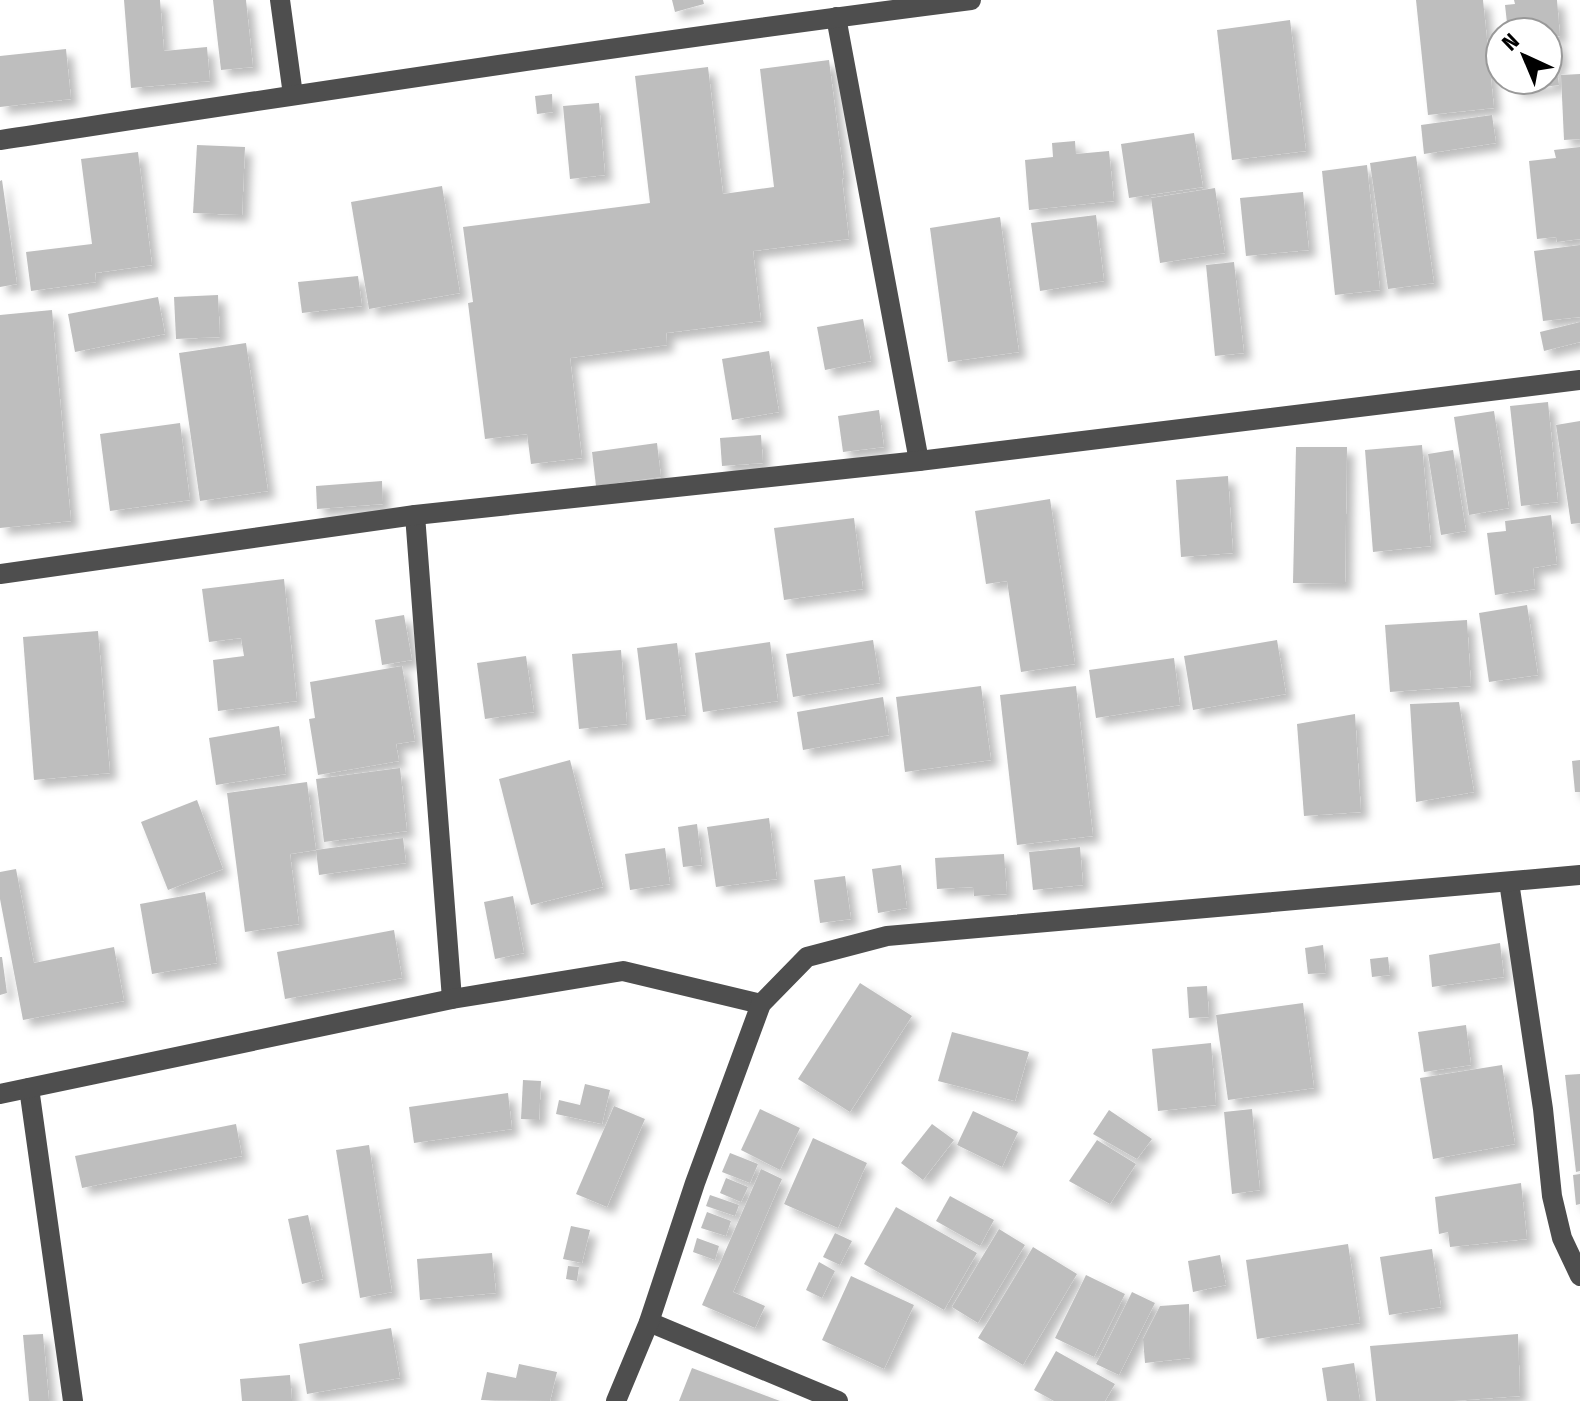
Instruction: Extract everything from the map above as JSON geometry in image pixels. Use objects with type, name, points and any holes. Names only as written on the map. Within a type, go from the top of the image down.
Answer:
[{"type":"street","points":[[280,0],[293,95]]},
{"type":"street","points":[[0,140],[293,95],[971,0]]},
{"type":"street","points":[[836,17],[919,461]]},
{"type":"street","points":[[0,574],[415,515],[919,461],[1580,380]]},
{"type":"street","points":[[415,515],[452,999]]},
{"type":"street","points":[[616,1401],[649,1322],[695,1183],[761,1004],[807,957],[887,936],[1580,875]]},
{"type":"street","points":[[1509,882],[1543,1109],[1552,1196],[1562,1238],[1580,1276]]},
{"type":"street","points":[[0,1094],[452,999],[623,971],[761,1004]]},
{"type":"street","points":[[29,1088],[73,1401]]},
{"type":"street","points":[[649,1322],[838,1401]]},
{"type":"building","points":[[124,0],[160,0],[164,51],[207,47],[210,81],[131,88]]},
{"type":"building","points":[[213,0],[246,0],[253,67],[221,70]]},
{"type":"building","points":[[672,0],[703,0],[704,4],[675,12]]},
{"type":"building","points":[[1416,0],[1483,0],[1484,96],[1493,96],[1494,108],[1428,115]]},
{"type":"building","points":[[1514,0],[1557,0],[1558,16],[1506,16],[1505,5],[1515,4]]},
{"type":"building","points":[[1290,20],[1306,151],[1232,160],[1217,30]]},
{"type":"building","points":[[66,49],[71,99],[0,107],[0,56]]},
{"type":"building","points":[[829,60],[849,239],[753,251],[761,321],[666,333],[667,345],[570,358],[582,458],[531,464],[527,434],[485,439],[468,303],[473,302],[463,227],[650,203],[635,76],[708,67],[723,194],[774,187],[760,69]]},
{"type":"building","points":[[1580,74],[1580,139],[1564,140],[1564,75]]},
{"type":"building","points":[[552,94],[553,112],[537,114],[535,96]]},
{"type":"building","points":[[599,103],[605,175],[570,179],[563,106]]},
{"type":"building","points":[[1492,115],[1496,143],[1424,154],[1421,125]]},
{"type":"building","points":[[1194,133],[1203,187],[1129,198],[1121,144]]},
{"type":"building","points":[[1075,141],[1076,154],[1109,151],[1114,201],[1029,210],[1025,160],[1053,157],[1052,143]]},
{"type":"building","points":[[197,145],[245,147],[242,215],[193,213]]},
{"type":"building","points":[[1580,147],[1580,239],[1557,242],[1556,237],[1537,239],[1529,161],[1556,158],[1554,150]]},
{"type":"building","points":[[138,152],[152,265],[95,273],[96,282],[31,291],[26,252],[92,244],[81,159]]},
{"type":"building","points":[[1416,156],[1434,283],[1388,289],[1370,163]]},
{"type":"building","points":[[1367,165],[1380,290],[1335,295],[1322,171]]},
{"type":"building","points":[[0,181],[17,284],[0,287]]},
{"type":"building","points":[[442,186],[460,293],[369,309],[351,202]]},
{"type":"building","points":[[1215,188],[1225,253],[1160,263],[1151,198]]},
{"type":"building","points":[[1303,192],[1309,250],[1246,256],[1240,198]]},
{"type":"building","points":[[1096,215],[1104,281],[1040,291],[1031,223]]},
{"type":"building","points":[[1000,217],[1019,352],[948,362],[930,228]]},
{"type":"building","points":[[1580,245],[1580,317],[1543,321],[1534,251]]},
{"type":"building","points":[[1234,262],[1244,353],[1215,356],[1206,265]]},
{"type":"building","points":[[358,276],[362,306],[302,313],[298,282]]},
{"type":"building","points":[[218,295],[220,337],[176,339],[174,297]]},
{"type":"building","points":[[158,297],[165,334],[75,352],[68,314]]},
{"type":"building","points":[[52,310],[71,521],[0,528],[0,315]]},
{"type":"building","points":[[863,319],[871,361],[825,370],[817,327]]},
{"type":"building","points":[[1580,322],[1580,342],[1544,351],[1540,332]]},
{"type":"building","points":[[246,343],[268,491],[200,501],[179,353]]},
{"type":"building","points":[[769,351],[779,412],[732,420],[722,359]]},
{"type":"building","points":[[1548,402],[1558,502],[1521,506],[1510,406]]},
{"type":"building","points":[[879,410],[884,447],[843,452],[838,416]]},
{"type":"building","points":[[1494,411],[1509,508],[1469,515],[1454,417]]},
{"type":"building","points":[[1580,421],[1580,523],[1571,524],[1556,425]]},
{"type":"building","points":[[180,423],[190,500],[110,511],[100,434]]},
{"type":"building","points":[[761,435],[763,463],[722,466],[720,438]]},
{"type":"building","points":[[657,443],[661,477],[596,486],[592,452]]},
{"type":"building","points":[[1422,445],[1431,546],[1373,552],[1365,450]]},
{"type":"building","points":[[1296,447],[1347,447],[1345,584],[1293,583]]},
{"type":"building","points":[[1453,450],[1466,531],[1441,535],[1428,454]]},
{"type":"building","points":[[1228,476],[1233,553],[1181,557],[1176,480]]},
{"type":"building","points":[[382,481],[383,504],[317,509],[316,486]]},
{"type":"building","points":[[1050,499],[1075,664],[1021,672],[1007,581],[986,584],[975,511]]},
{"type":"building","points":[[1551,515],[1557,564],[1533,568],[1535,589],[1495,595],[1487,533],[1506,531],[1505,521]]},
{"type":"building","points":[[854,518],[863,589],[784,600],[774,528]]},
{"type":"building","points":[[284,579],[297,701],[218,711],[213,660],[244,656],[241,638],[209,642],[202,589]]},
{"type":"building","points":[[1527,605],[1538,675],[1489,682],[1479,613]]},
{"type":"building","points":[[404,615],[412,660],[382,665],[375,620]]},
{"type":"building","points":[[1467,620],[1471,686],[1390,692],[1385,625]]},
{"type":"building","points":[[98,631],[110,773],[34,780],[23,637]]},
{"type":"building","points":[[873,640],[880,683],[793,697],[786,654]]},
{"type":"building","points":[[1277,640],[1286,694],[1193,710],[1184,656]]},
{"type":"building","points":[[770,642],[778,701],[703,712],[695,653]]},
{"type":"building","points":[[677,643],[686,715],[646,720],[637,648]]},
{"type":"building","points":[[621,650],[627,724],[579,729],[572,654]]},
{"type":"building","points":[[526,656],[534,712],[485,719],[477,663]]},
{"type":"building","points":[[1174,658],[1180,705],[1096,718],[1089,670]]},
{"type":"building","points":[[402,666],[415,741],[396,744],[399,761],[318,775],[309,719],[315,718],[310,682]]},
{"type":"building","points":[[981,686],[991,760],[905,772],[896,697]]},
{"type":"building","points":[[1076,686],[1093,836],[1017,845],[1000,695]]},
{"type":"building","points":[[883,697],[889,735],[803,750],[797,712]]},
{"type":"building","points":[[1459,702],[1474,792],[1416,802],[1410,704]]},
{"type":"building","points":[[1355,714],[1361,812],[1304,816],[1297,724]]},
{"type":"building","points":[[279,726],[286,774],[216,785],[209,738]]},
{"type":"building","points":[[570,760],[603,887],[531,905],[499,779]]},
{"type":"building","points":[[1580,760],[1580,792],[1575,792],[1572,761]]},
{"type":"building","points":[[400,768],[407,831],[324,842],[316,779]]},
{"type":"building","points":[[307,782],[316,850],[290,854],[299,924],[245,932],[227,793]]},
{"type":"building","points":[[197,800],[223,869],[168,890],[141,822]]},
{"type":"building","points":[[769,818],[777,879],[716,887],[707,827]]},
{"type":"building","points":[[697,824],[702,865],[683,867],[678,827]]},
{"type":"building","points":[[403,838],[406,863],[319,875],[316,850]]},
{"type":"building","points":[[1080,847],[1083,885],[1033,890],[1029,852]]},
{"type":"building","points":[[665,848],[670,884],[630,890],[625,854]]},
{"type":"building","points":[[1004,854],[1007,894],[974,896],[973,887],[937,889],[935,858]]},
{"type":"building","points":[[901,865],[907,908],[878,913],[872,869]]},
{"type":"building","points":[[16,869],[34,963],[114,947],[124,1001],[23,1020],[0,899],[0,872]]},
{"type":"building","points":[[845,876],[851,919],[820,923],[814,880]]},
{"type":"building","points":[[205,892],[217,963],[152,974],[140,904]]},
{"type":"building","points":[[513,896],[524,953],[495,959],[484,902]]},
{"type":"building","points":[[394,930],[402,978],[285,999],[277,952]]},
{"type":"building","points":[[1500,943],[1504,977],[1432,987],[1429,955]]},
{"type":"building","points":[[1323,945],[1326,973],[1308,974],[1305,948]]},
{"type":"building","points":[[0,957],[7,993],[0,995]]},
{"type":"building","points":[[1388,957],[1390,975],[1372,977],[1370,959]]},
{"type":"building","points":[[860,983],[912,1016],[850,1112],[798,1079]]},
{"type":"building","points":[[1207,986],[1209,1017],[1189,1018],[1187,987]]},
{"type":"building","points":[[1303,1003],[1314,1088],[1228,1100],[1216,1015]]},
{"type":"building","points":[[1466,1025],[1471,1065],[1424,1072],[1418,1032]]},
{"type":"building","points":[[952,1032],[1029,1052],[1015,1101],[938,1081]]},
{"type":"building","points":[[1211,1043],[1216,1105],[1158,1111],[1152,1049]]},
{"type":"building","points":[[1502,1065],[1515,1144],[1433,1159],[1420,1078]]},
{"type":"building","points":[[1580,1074],[1580,1171],[1576,1172],[1565,1075]]},
{"type":"building","points":[[523,1080],[541,1081],[539,1120],[521,1119]]},
{"type":"building","points":[[585,1084],[610,1090],[602,1124],[556,1114],[559,1100],[580,1105]]},
{"type":"building","points":[[508,1093],[512,1129],[414,1143],[409,1107]]},
{"type":"building","points":[[614,1106],[645,1119],[607,1207],[576,1194]]},
{"type":"building","points":[[760,1109],[800,1128],[780,1170],[741,1150]]},
{"type":"building","points":[[1252,1109],[1260,1190],[1232,1194],[1224,1112]]},
{"type":"building","points":[[1109,1110],[1152,1139],[1137,1159],[1093,1134]]},
{"type":"building","points":[[973,1111],[1018,1132],[1002,1167],[957,1145]]},
{"type":"building","points":[[236,1124],[242,1156],[82,1188],[75,1156]]},
{"type":"building","points":[[932,1124],[954,1140],[923,1180],[901,1163]]},
{"type":"building","points":[[813,1138],[867,1163],[838,1228],[784,1204]]},
{"type":"building","points":[[1097,1140],[1136,1164],[1110,1204],[1069,1181]]},
{"type":"building","points":[[369,1145],[392,1292],[360,1298],[336,1150]]},
{"type":"building","points":[[730,1153],[758,1164],[750,1183],[722,1172]]},
{"type":"building","points":[[761,1169],[782,1179],[733,1292],[765,1306],[755,1328],[702,1305]]},
{"type":"building","points":[[1580,1174],[1580,1204],[1576,1205],[1573,1175]]},
{"type":"building","points":[[726,1178],[748,1187],[741,1202],[720,1193]]},
{"type":"building","points":[[1521,1183],[1527,1239],[1450,1247],[1448,1232],[1439,1234],[1435,1197]]},
{"type":"building","points":[[710,1195],[739,1205],[735,1216],[706,1206]]},
{"type":"building","points":[[950,1196],[994,1220],[980,1246],[936,1221]]},
{"type":"building","points":[[896,1207],[977,1253],[944,1310],[864,1264]]},
{"type":"building","points":[[707,1212],[731,1221],[726,1236],[701,1228]]},
{"type":"building","points":[[308,1215],[323,1279],[302,1284],[288,1219]]},
{"type":"building","points":[[571,1226],[590,1230],[582,1263],[563,1259]]},
{"type":"building","points":[[999,1229],[1025,1245],[978,1323],[952,1307]]},
{"type":"building","points":[[835,1233],[852,1241],[840,1265],[823,1257]]},
{"type":"building","points":[[697,1238],[719,1246],[715,1260],[693,1252]]},
{"type":"building","points":[[1348,1244],[1360,1323],[1257,1339],[1246,1260]]},
{"type":"building","points":[[1033,1247],[1077,1274],[1023,1365],[978,1338]]},
{"type":"building","points":[[1432,1249],[1441,1307],[1389,1315],[1380,1257]]},
{"type":"building","points":[[492,1253],[496,1293],[420,1300],[417,1259]]},
{"type":"building","points":[[1220,1255],[1226,1285],[1193,1292],[1188,1261]]},
{"type":"building","points":[[819,1262],[835,1271],[822,1298],[806,1290]]},
{"type":"building","points":[[568,1266],[579,1267],[577,1281],[566,1279]]},
{"type":"building","points":[[1086,1275],[1125,1294],[1094,1357],[1055,1338]]},
{"type":"building","points":[[851,1276],[914,1305],[884,1369],[822,1340]]},
{"type":"building","points":[[1132,1292],[1155,1303],[1119,1375],[1096,1364]]},
{"type":"building","points":[[1189,1304],[1190,1358],[1145,1363],[1143,1339],[1160,1306]]},
{"type":"building","points":[[391,1328],[400,1378],[307,1394],[299,1344]]},
{"type":"building","points":[[43,1334],[49,1401],[29,1401],[23,1335]]},
{"type":"building","points":[[1518,1334],[1520,1396],[1453,1401],[1376,1401],[1370,1346]]},
{"type":"building","points":[[1056,1351],[1115,1384],[1105,1401],[1054,1401],[1034,1390]]},
{"type":"building","points":[[1354,1363],[1360,1401],[1327,1401],[1322,1368]]},
{"type":"building","points":[[519,1364],[557,1372],[550,1401],[481,1400],[487,1372],[516,1378]]},
{"type":"building","points":[[692,1368],[780,1401],[679,1401]]},
{"type":"building","points":[[290,1375],[292,1401],[242,1401],[240,1379]]}]
